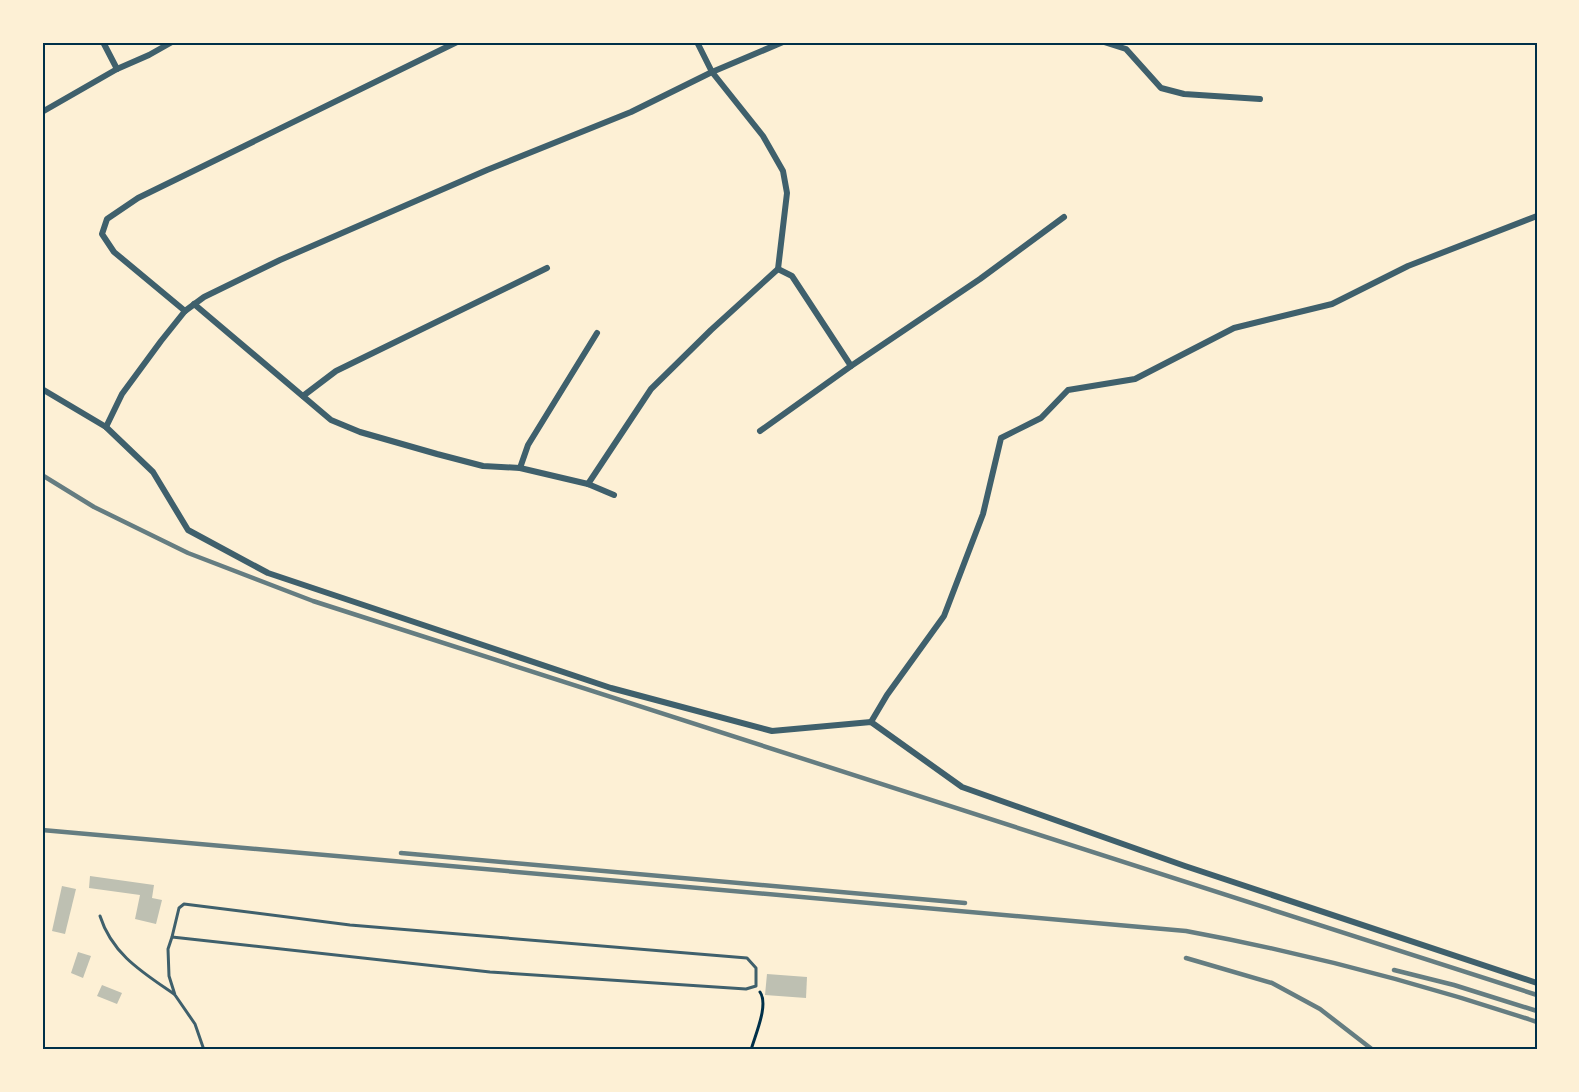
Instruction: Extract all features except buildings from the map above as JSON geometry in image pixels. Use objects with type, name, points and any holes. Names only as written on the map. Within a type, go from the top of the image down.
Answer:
[{"type":"street","points":[[102,42],[117,69]]},
{"type":"street","points":[[42,111],[117,69],[150,55],[172,42]]},
{"type":"street","points":[[185,311],[114,252],[102,234],[107,219],[138,198],[457,42]]},
{"type":"street","points":[[588,484],[651,389],[711,330],[778,270],[787,193],[783,171],[763,136],[712,72],[697,42]]},
{"type":"street","points":[[106,427],[122,394],[185,311],[204,297],[280,260],[487,170],[631,112],[712,72],[783,42]]},
{"type":"street","points":[[1104,42],[1126,49],[1161,88],[1184,94],[1260,99]]},
{"type":"street","points":[[871,722],[887,695],[944,616],[983,514],[1001,438],[1041,418],[1068,390],[1136,379],[1234,328],[1332,304],[1408,266],[1537,216]]},
{"type":"street","points":[[760,431],[1064,218]]},
{"type":"street","points":[[303,396],[336,372],[547,268]]},
{"type":"street","points":[[778,270],[792,276],[851,366]]},
{"type":"street","points":[[194,304],[332,420],[360,432],[483,466],[520,468],[588,484],[614,495]]},
{"type":"street","points":[[520,468],[528,445],[597,333]]},
{"type":"street","points":[[42,389],[106,427],[153,472],[188,530],[268,573],[611,688],[772,731],[871,722],[962,787],[1185,866],[1537,983]]},
{"type":"lane","points":[[172,937],[490,972],[746,989],[756,987],[756,968],[747,958],[350,925],[184,904],[179,908],[168,949],[169,976],[175,995],[195,1024],[204,1050]]},
{"type":"lane","points":[[100,916],[105,932],[129,962],[175,995]]},
{"type":"path","points":[[751,1050],[763,1008],[763,997],[756,987]]},
{"type":"railway","points":[[42,475],[94,507],[188,553],[313,601],[1537,995]]},
{"type":"railway","points":[[42,830],[1186,931],[1363,970],[1537,1022]]},
{"type":"railway","points":[[401,853],[965,903]]},
{"type":"railway","points":[[1186,958],[1272,983],[1320,1009],[1373,1050]]},
{"type":"railway","points":[[1394,970],[1454,985],[1537,1011]]}]
